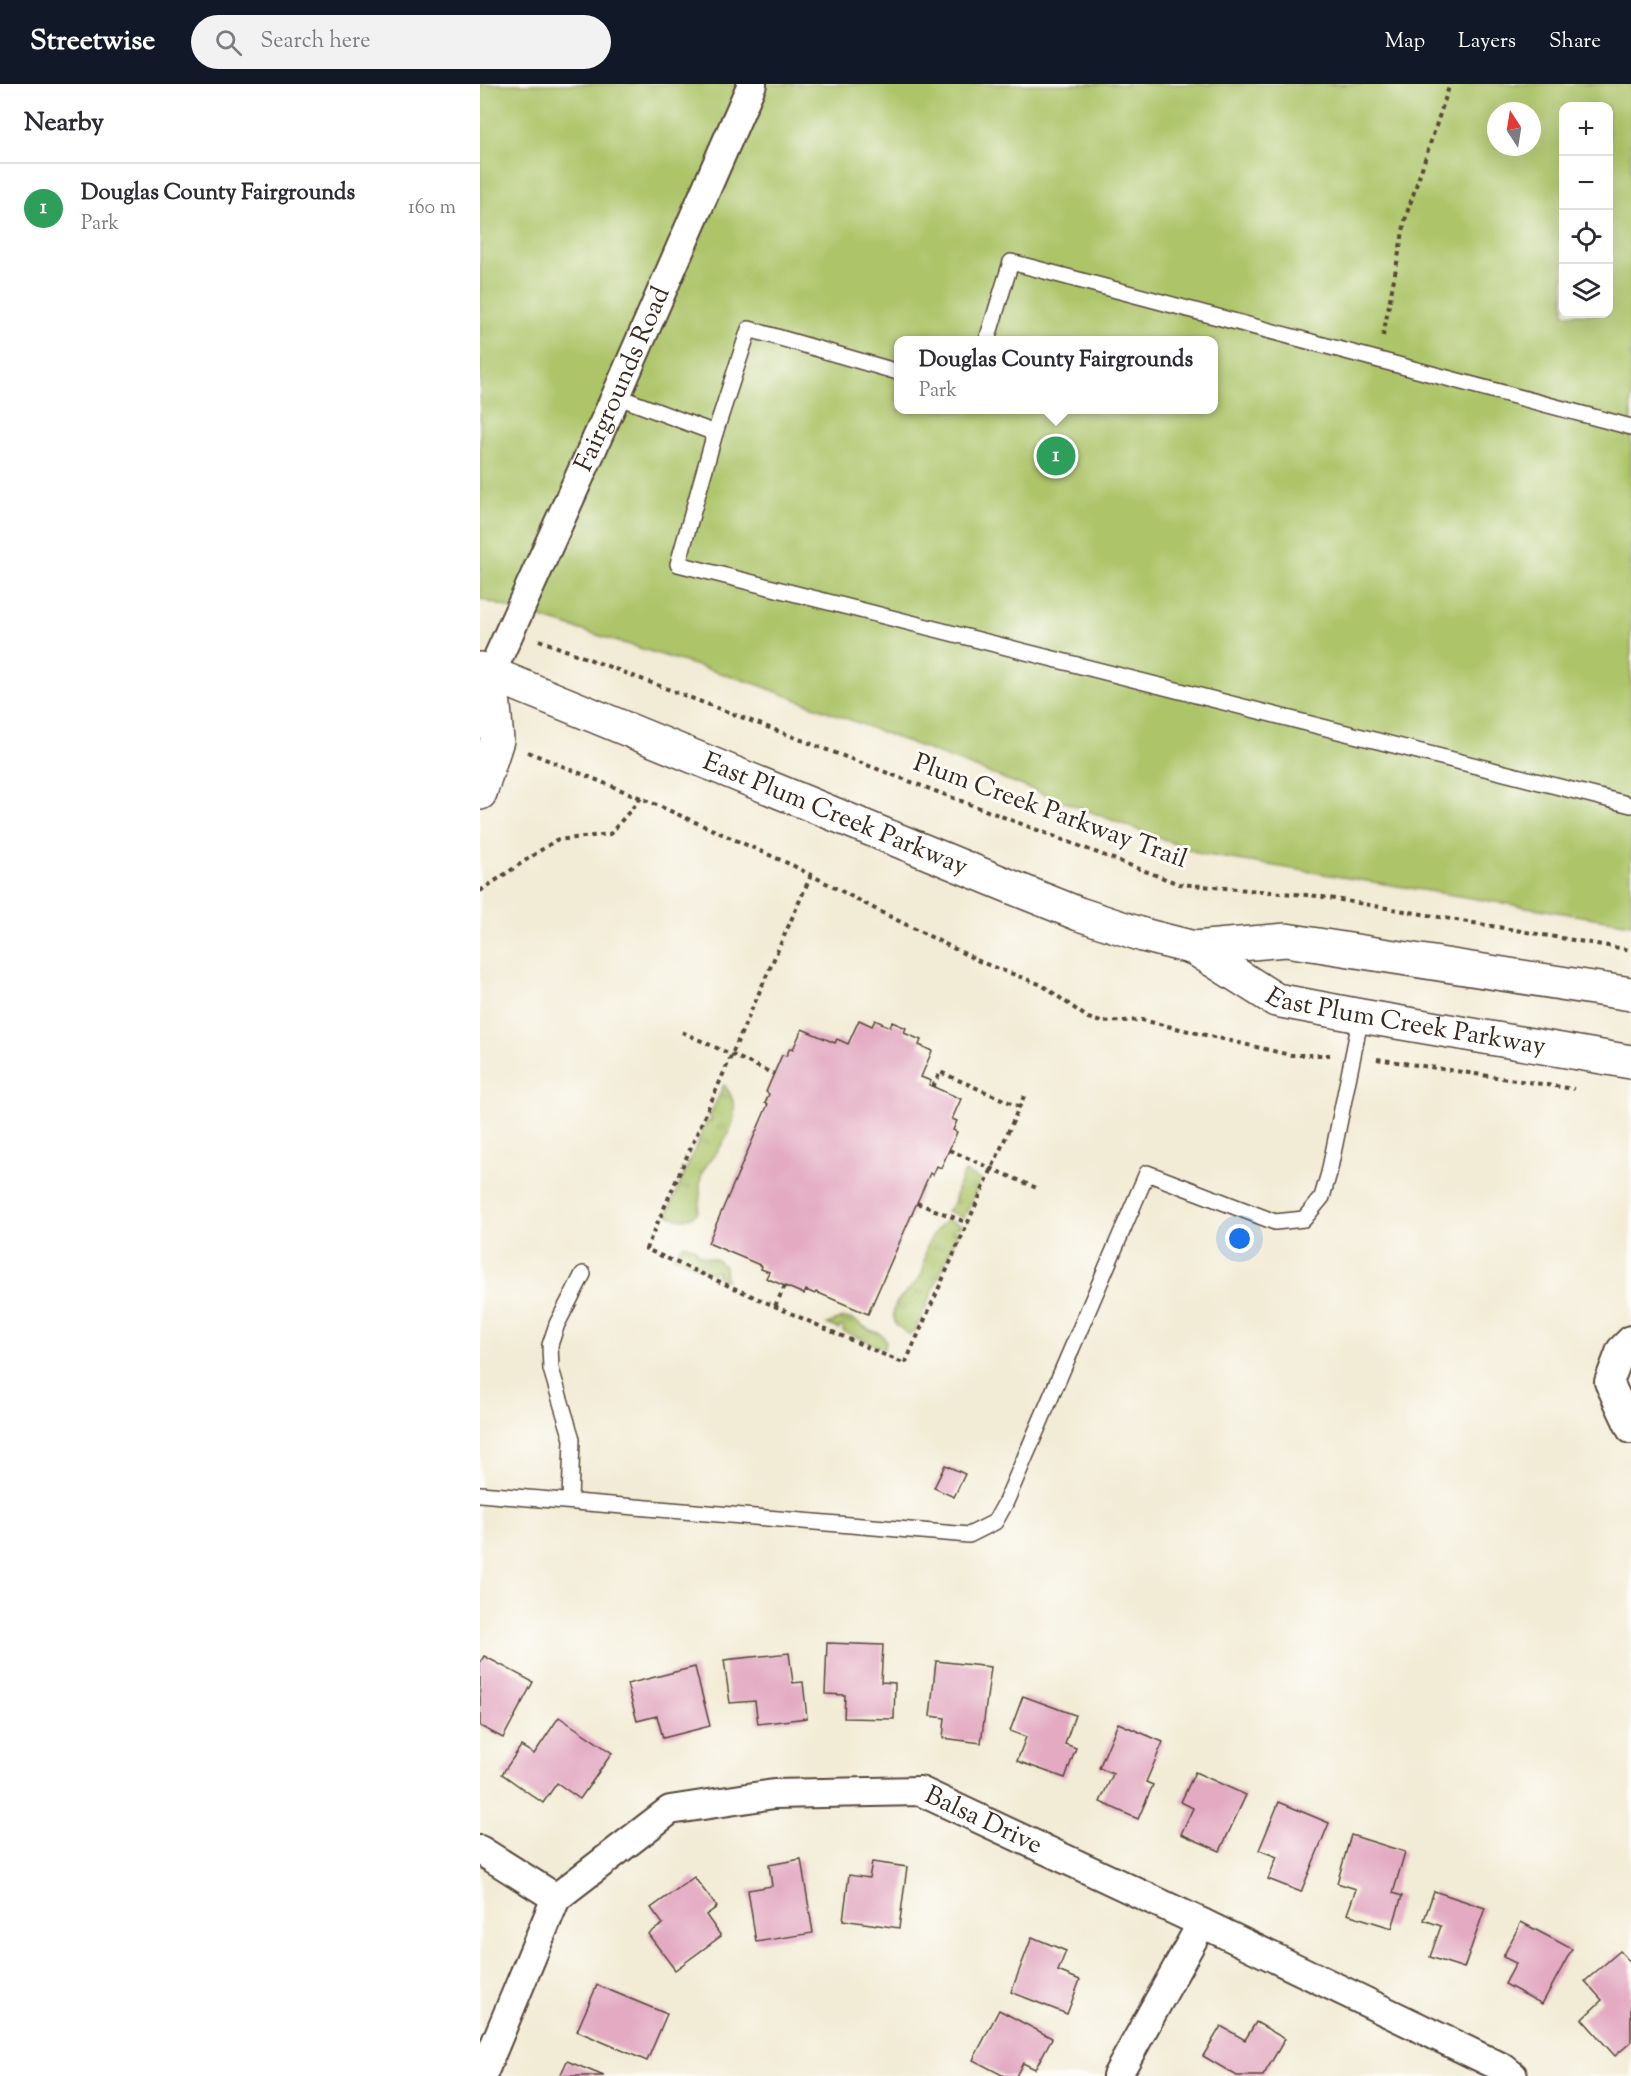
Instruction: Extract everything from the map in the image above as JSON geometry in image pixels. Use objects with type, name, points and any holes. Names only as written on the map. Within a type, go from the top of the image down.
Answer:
[{"type":"main road","points":[[480,793],[497,740],[484,675]]},
{"type":"main road","name":"East Plum Creek Parkway","points":[[484,675],[1089,917],[1143,935],[1194,948],[1276,1000],[1631,1062]]},
{"type":"main road","name":"East Plum Creek Parkway","points":[[1194,948],[1286,940],[1631,994]]},
{"type":"street","name":"Fairgrounds Road","points":[[484,675],[510,629],[752,84]]},
{"type":"street","points":[[1631,1340],[1621,1350],[1609,1382],[1631,1429]]},
{"type":"street","name":"Balsa Drive","points":[[482,2076],[556,1898],[670,1810],[774,1794],[920,1791],[1202,1923],[1503,2068],[1513,2076]]},
{"type":"street","points":[[480,1851],[556,1898]]},
{"type":"street","points":[[1117,2076],[1202,1923]]},
{"type":"lane","points":[[988,336],[1011,262],[1631,427]]},
{"type":"lane","points":[[894,371],[749,329],[678,564],[1631,805]]},
{"type":"lane","points":[[615,396],[716,434]]},
{"type":"lane","points":[[480,1494],[969,1535],[995,1522],[1023,1463],[1147,1173],[1275,1222],[1304,1219],[1322,1197],[1329,1173],[1360,1016]]},
{"type":"lane","points":[[570,1501],[572,1439],[551,1369],[550,1346],[556,1324],[583,1274]]},
{"type":"path","points":[[1383,336],[1406,216],[1450,84]]},
{"type":"path","name":"Plum Creek Parkway Trail","points":[[510,629],[1179,884],[1317,896],[1631,950]]},
{"type":"path","points":[[497,740],[641,798],[812,875],[983,963],[1042,986],[1088,1018],[1101,1022],[1143,1020],[1290,1055],[1354,1055],[1584,1090]]},
{"type":"path","points":[[480,891],[556,840],[610,834],[641,798]]},
{"type":"path","points":[[812,875],[646,1249],[905,1364],[1025,1094]]},
{"type":"path","points":[[681,1032],[774,1074]]},
{"type":"path","points":[[933,1087],[940,1072],[1020,1107]]},
{"type":"path","points":[[949,1150],[1039,1190]]},
{"type":"path","points":[[917,1203],[968,1223]]},
{"type":"path","points":[[776,1306],[785,1286]]},
{"type":"green space","points":[[480,84],[1631,84],[1631,924],[1201,854],[756,684],[480,599]]},
{"type":"green space","points":[[724,1085],[733,1102],[731,1128],[702,1173],[700,1204],[697,1213],[686,1219],[675,1218],[667,1214],[707,1121],[710,1122],[712,1119],[709,1117]]},
{"type":"green space","points":[[965,1172],[981,1180],[964,1218],[947,1211],[954,1203],[958,1186]]},
{"type":"green space","points":[[947,1220],[961,1225],[955,1231],[958,1233],[915,1332],[912,1331],[910,1335],[896,1325],[894,1308],[922,1274],[930,1240]]},
{"type":"green space","points":[[684,1244],[693,1247],[700,1255],[717,1260],[725,1267],[726,1280],[716,1275],[718,1272],[715,1270],[712,1273],[673,1256]]},
{"type":"green space","points":[[843,1318],[855,1321],[882,1335],[886,1341],[884,1349],[843,1331],[844,1328],[841,1326],[839,1329],[827,1324]]},
{"type":"building","points":[[859,1020],[872,1026],[875,1020],[890,1027],[892,1022],[906,1028],[904,1033],[921,1040],[919,1045],[932,1051],[921,1077],[931,1081],[929,1085],[961,1099],[952,1119],[957,1121],[953,1130],[957,1132],[941,1168],[937,1166],[933,1175],[930,1173],[868,1314],[816,1292],[815,1294],[806,1290],[804,1294],[766,1278],[769,1272],[761,1269],[762,1266],[708,1243],[768,1104],[765,1103],[769,1094],[766,1092],[782,1055],[786,1056],[790,1048],[793,1049],[802,1029],[835,1043],[837,1039],[848,1044]]},
{"type":"building","points":[[945,1465],[965,1474],[954,1497],[934,1488]]},
{"type":"building","points":[[827,1643],[883,1645],[881,1682],[895,1683],[894,1719],[844,1718],[845,1695],[825,1694]]},
{"type":"building","points":[[789,1653],[793,1683],[803,1682],[807,1718],[758,1724],[755,1701],[730,1703],[724,1660]]},
{"type":"building","points":[[484,1656],[533,1682],[503,1738],[480,1726],[480,1663]]},
{"type":"building","points":[[936,1661],[991,1667],[981,1743],[943,1738],[945,1718],[930,1716]]},
{"type":"building","points":[[695,1667],[710,1726],[663,1738],[657,1716],[637,1721],[627,1684]]},
{"type":"building","points":[[1023,1696],[1075,1715],[1065,1744],[1076,1748],[1065,1778],[1017,1761],[1026,1737],[1010,1731]]},
{"type":"building","points":[[559,1717],[612,1753],[580,1799],[557,1783],[543,1803],[502,1774],[521,1746],[534,1754]]},
{"type":"building","points":[[1118,1723],[1163,1742],[1146,1782],[1153,1785],[1138,1819],[1100,1802],[1113,1774],[1099,1768]]},
{"type":"building","points":[[1195,1772],[1246,1795],[1220,1851],[1181,1834],[1193,1808],[1181,1802]]},
{"type":"building","points":[[1279,1802],[1329,1823],[1301,1892],[1268,1879],[1277,1857],[1259,1850]]},
{"type":"building","points":[[1351,1835],[1405,1852],[1393,1893],[1402,1896],[1392,1928],[1347,1914],[1356,1889],[1337,1883]]},
{"type":"building","points":[[801,1859],[813,1933],[756,1942],[748,1890],[772,1886],[769,1865]]},
{"type":"building","points":[[872,1862],[907,1867],[899,1928],[843,1920],[849,1875],[869,1878]]},
{"type":"building","points":[[694,1877],[717,1907],[706,1915],[721,1936],[675,1970],[648,1934],[663,1924],[651,1908]]},
{"type":"building","points":[[1434,1891],[1485,1908],[1464,1968],[1430,1957],[1441,1926],[1424,1920]]},
{"type":"building","points":[[1521,1922],[1572,1949],[1542,2004],[1505,1984],[1516,1963],[1503,1957]]},
{"type":"building","points":[[1032,1937],[1066,1951],[1058,1971],[1080,1980],[1067,2014],[1011,1992]]},
{"type":"building","points":[[1620,1951],[1631,1963],[1631,2042],[1615,2056],[1582,2019],[1602,2000],[1585,1981]]},
{"type":"building","points":[[597,1985],[667,2014],[647,2061],[577,2031]]},
{"type":"building","points":[[999,2010],[1052,2038],[1035,2069],[1023,2063],[1016,2076],[1004,2076],[973,2060]]},
{"type":"building","points":[[1256,2022],[1285,2039],[1263,2076],[1237,2076],[1203,2056],[1221,2026],[1245,2040]]},
{"type":"building","points":[[567,2061],[604,2076],[560,2076]]},
{"type":"place","name":"Douglas County Fairgrounds","points":[[1056,456]]}]
